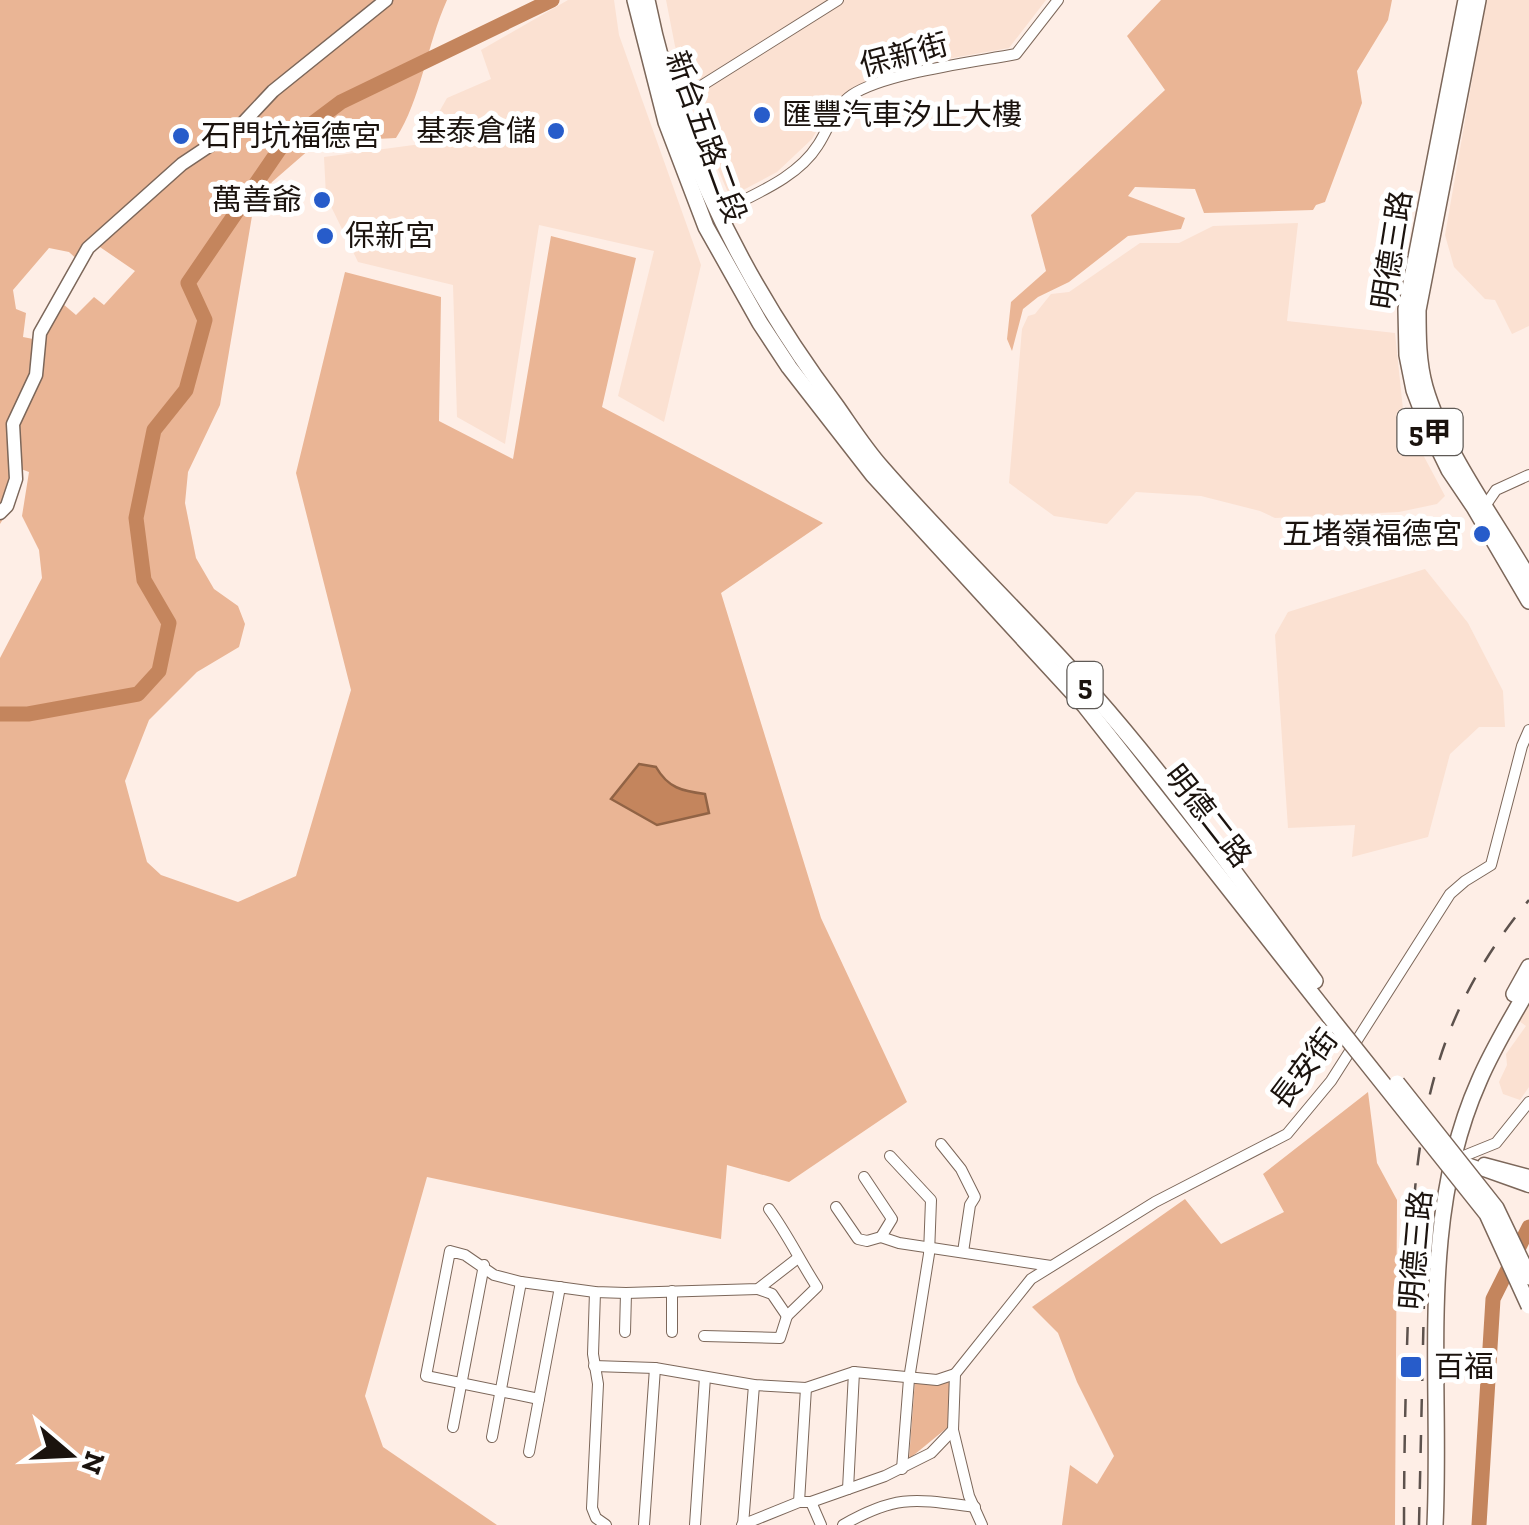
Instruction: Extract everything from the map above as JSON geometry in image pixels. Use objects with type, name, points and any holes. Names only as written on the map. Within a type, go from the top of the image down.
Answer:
[{"type":"main road","name":"新台五路二段","points":[[635,0],[662,108],[706,227],[760,323],[809,383]]},
{"type":"main road","name":"新台五路二段","points":[[647,0],[686,134],[722,224],[809,383]]},
{"type":"main road","name":"明德三路","points":[[1466,0],[1433,198],[1418,310],[1418,354],[1438,422],[1468,488],[1529,579]]},
{"type":"main road","name":"明德三路","points":[[1433,198],[1478,0]]},
{"type":"main road","name":"明德二路","points":[[809,383],[873,476],[1085,706],[1496,1208],[1529,1277]]},
{"type":"main road","name":"明德三路","points":[[1483,510],[1529,601]]},
{"type":"main road","name":"明德三路","points":[[1435,1525],[1437,1266],[1460,1102],[1529,967]]},
{"type":"main road","name":"明德三路","points":[[1454,1160],[1478,1082],[1529,987]]},
{"type":"main road","name":"明德二路","points":[[1333,1013],[1487,1214],[1529,1306]]},
{"type":"street","points":[[0,512],[7,506],[16,478],[14,424],[36,376],[40,333],[88,248],[182,164],[242,124],[273,91],[386,0]]},
{"type":"street","points":[[682,98],[838,0]]},
{"type":"street","name":"保新街","points":[[724,210],[784,179],[800,165],[818,147],[839,105],[852,95],[883,81],[1016,54],[1058,0]]},
{"type":"street","points":[[1468,488],[1496,490],[1529,475]]},
{"type":"street","points":[[1483,510],[1496,490]]},
{"type":"street","name":"長安街","points":[[955,1374],[1024,1288],[1052,1266],[1155,1202],[1287,1134],[1331,1081],[1450,894],[1491,864],[1529,730]]},
{"type":"street","points":[[1454,1160],[1496,1143],[1529,1102]]},
{"type":"street","points":[[941,1144],[961,1169],[975,1197],[970,1205],[963,1252]]},
{"type":"street","points":[[890,1156],[930,1200],[930,1247],[909,1379],[902,1469]]},
{"type":"street","points":[[1454,1160],[1529,1176]]},
{"type":"street","points":[[1497,1170],[1529,1186]]},
{"type":"street","points":[[864,1177],[892,1219],[881,1236]]},
{"type":"street","points":[[836,1207],[858,1239],[867,1241],[881,1236],[1052,1266]]},
{"type":"street","points":[[704,1336],[780,1338],[787,1316],[818,1287],[798,1258],[796,1246],[769,1209]]},
{"type":"street","points":[[539,1399],[426,1376],[450,1251],[484,1265],[494,1274],[522,1282],[594,1292],[758,1289],[772,1294],[787,1316]]},
{"type":"street","points":[[758,1289],[798,1258]]},
{"type":"street","points":[[453,1427],[484,1265]]},
{"type":"street","points":[[492,1438],[522,1282]]},
{"type":"street","points":[[530,1452],[560,1287]]},
{"type":"street","points":[[594,1292],[594,1366],[598,1384],[592,1508],[596,1518],[606,1525]]},
{"type":"street","points":[[672,1292],[672,1332]]},
{"type":"street","points":[[625,1332],[626,1293]]},
{"type":"street","points":[[594,1366],[655,1368],[754,1385],[806,1388],[854,1372],[937,1380],[955,1374],[952,1430],[969,1496],[982,1525]]},
{"type":"street","points":[[644,1525],[655,1368]]},
{"type":"street","points":[[848,1488],[854,1372]]},
{"type":"street","points":[[695,1525],[705,1376]]},
{"type":"street","points":[[754,1385],[743,1525],[902,1469],[931,1453],[952,1430]]},
{"type":"street","points":[[806,1388],[804,1502],[821,1525]]},
{"type":"street","points":[[842,1525],[897,1500],[975,1507]]},
{"type":"shaded area","points":[[0,0],[447,0],[412,107],[396,138],[318,142],[272,182],[252,216],[220,405],[188,472],[185,503],[196,558],[214,589],[238,606],[245,624],[239,647],[197,672],[149,720],[125,781],[147,862],[161,875],[238,902],[296,876],[351,690],[296,473],[345,272],[441,297],[439,421],[513,459],[551,236],[636,258],[602,407],[823,523],[721,593],[821,918],[907,1102],[789,1182],[727,1165],[721,1239],[427,1177],[365,1396],[383,1447],[497,1525],[0,1525],[0,658],[42,578],[39,550],[22,516],[29,472],[21,469],[11,506],[0,524]],"holes":[[[97,245],[135,271],[104,305],[94,297],[76,315],[63,304],[43,341],[23,337],[26,313],[16,309],[13,290],[49,248],[69,252],[82,264]]]},
{"type":"shaded area","points":[[568,0],[614,0],[619,35],[701,265],[664,422],[618,396],[654,251],[539,225],[505,444],[457,417],[453,285],[358,262],[326,196],[324,157],[421,144],[447,98],[491,79],[481,50]]},
{"type":"shaded area","points":[[666,0],[1046,0],[1009,48],[947,59],[921,51],[832,103],[812,139],[777,172],[730,197],[710,151],[675,46]]},
{"type":"shaded area","points":[[1161,0],[1392,0],[1388,20],[1357,71],[1362,103],[1325,202],[1313,210],[1204,213],[1195,189],[1135,187],[1128,196],[1185,218],[1181,229],[1128,236],[1069,282],[1038,297],[1023,309],[1012,351],[1007,339],[1011,302],[1046,271],[1031,215],[1165,90],[1127,36]]},
{"type":"shaded area","points":[[1486,0],[1529,0],[1529,326],[1512,334],[1495,300],[1485,299],[1454,267],[1445,235]]},
{"type":"shaded area","points":[[1298,223],[1287,321],[1395,333],[1404,419],[1445,496],[1437,504],[1399,512],[1275,518],[1201,496],[1136,492],[1107,524],[1054,516],[1009,483],[1022,329],[1028,316],[1035,314],[1051,294],[1069,292],[1140,243],[1179,243],[1213,226]]},
{"type":"shaded area","points":[[1425,569],[1468,623],[1503,691],[1505,727],[1479,727],[1450,754],[1428,837],[1352,857],[1355,825],[1288,828],[1275,635],[1288,612]]},
{"type":"shaded area","points":[[639,764],[656,767],[676,787],[705,794],[709,813],[657,825],[611,799]]},
{"type":"shaded area","points":[[1529,1004],[1529,1087],[1520,1100],[1503,1094],[1499,1082],[1507,1065],[1506,1054],[1526,1026],[1519,1021]]},
{"type":"shaded area","points":[[1368,1092],[1377,1163],[1397,1200],[1395,1525],[1062,1525],[1070,1465],[1097,1484],[1114,1456],[1077,1382],[1058,1333],[1032,1307],[1185,1199],[1221,1244],[1284,1212],[1263,1174]]},
{"type":"shaded area","points":[[915,1380],[951,1381],[948,1427],[909,1459]]},
{"type":"waterway","points":[[0,714],[28,714],[138,694],[159,671],[169,623],[144,580],[136,518],[154,430],[186,390],[205,320],[188,283],[281,147],[341,102],[552,0]]},
{"type":"waterway","points":[[1479,1525],[1493,1299],[1529,1227]]},
{"type":"railway","points":[[1404,1525],[1409,1290],[1422,1131],[1447,1037],[1495,946],[1529,900]]},
{"type":"railway","points":[[1419,1525],[1425,1255]]},
{"type":"place","name":"匯豐汽車汐止大樓","points":[[762,115]]},
{"type":"place","name":"基泰倉儲","points":[[556,131]]},
{"type":"place","name":"石門坑福德宮","points":[[181,136]]},
{"type":"place","name":"萬善爺","points":[[322,200]]},
{"type":"place","name":"保新宮","points":[[325,236]]},
{"type":"place","name":"五堵嶺福德宮","points":[[1482,534]]},
{"type":"place","name":"百福","points":[[1411,1367]]}]
